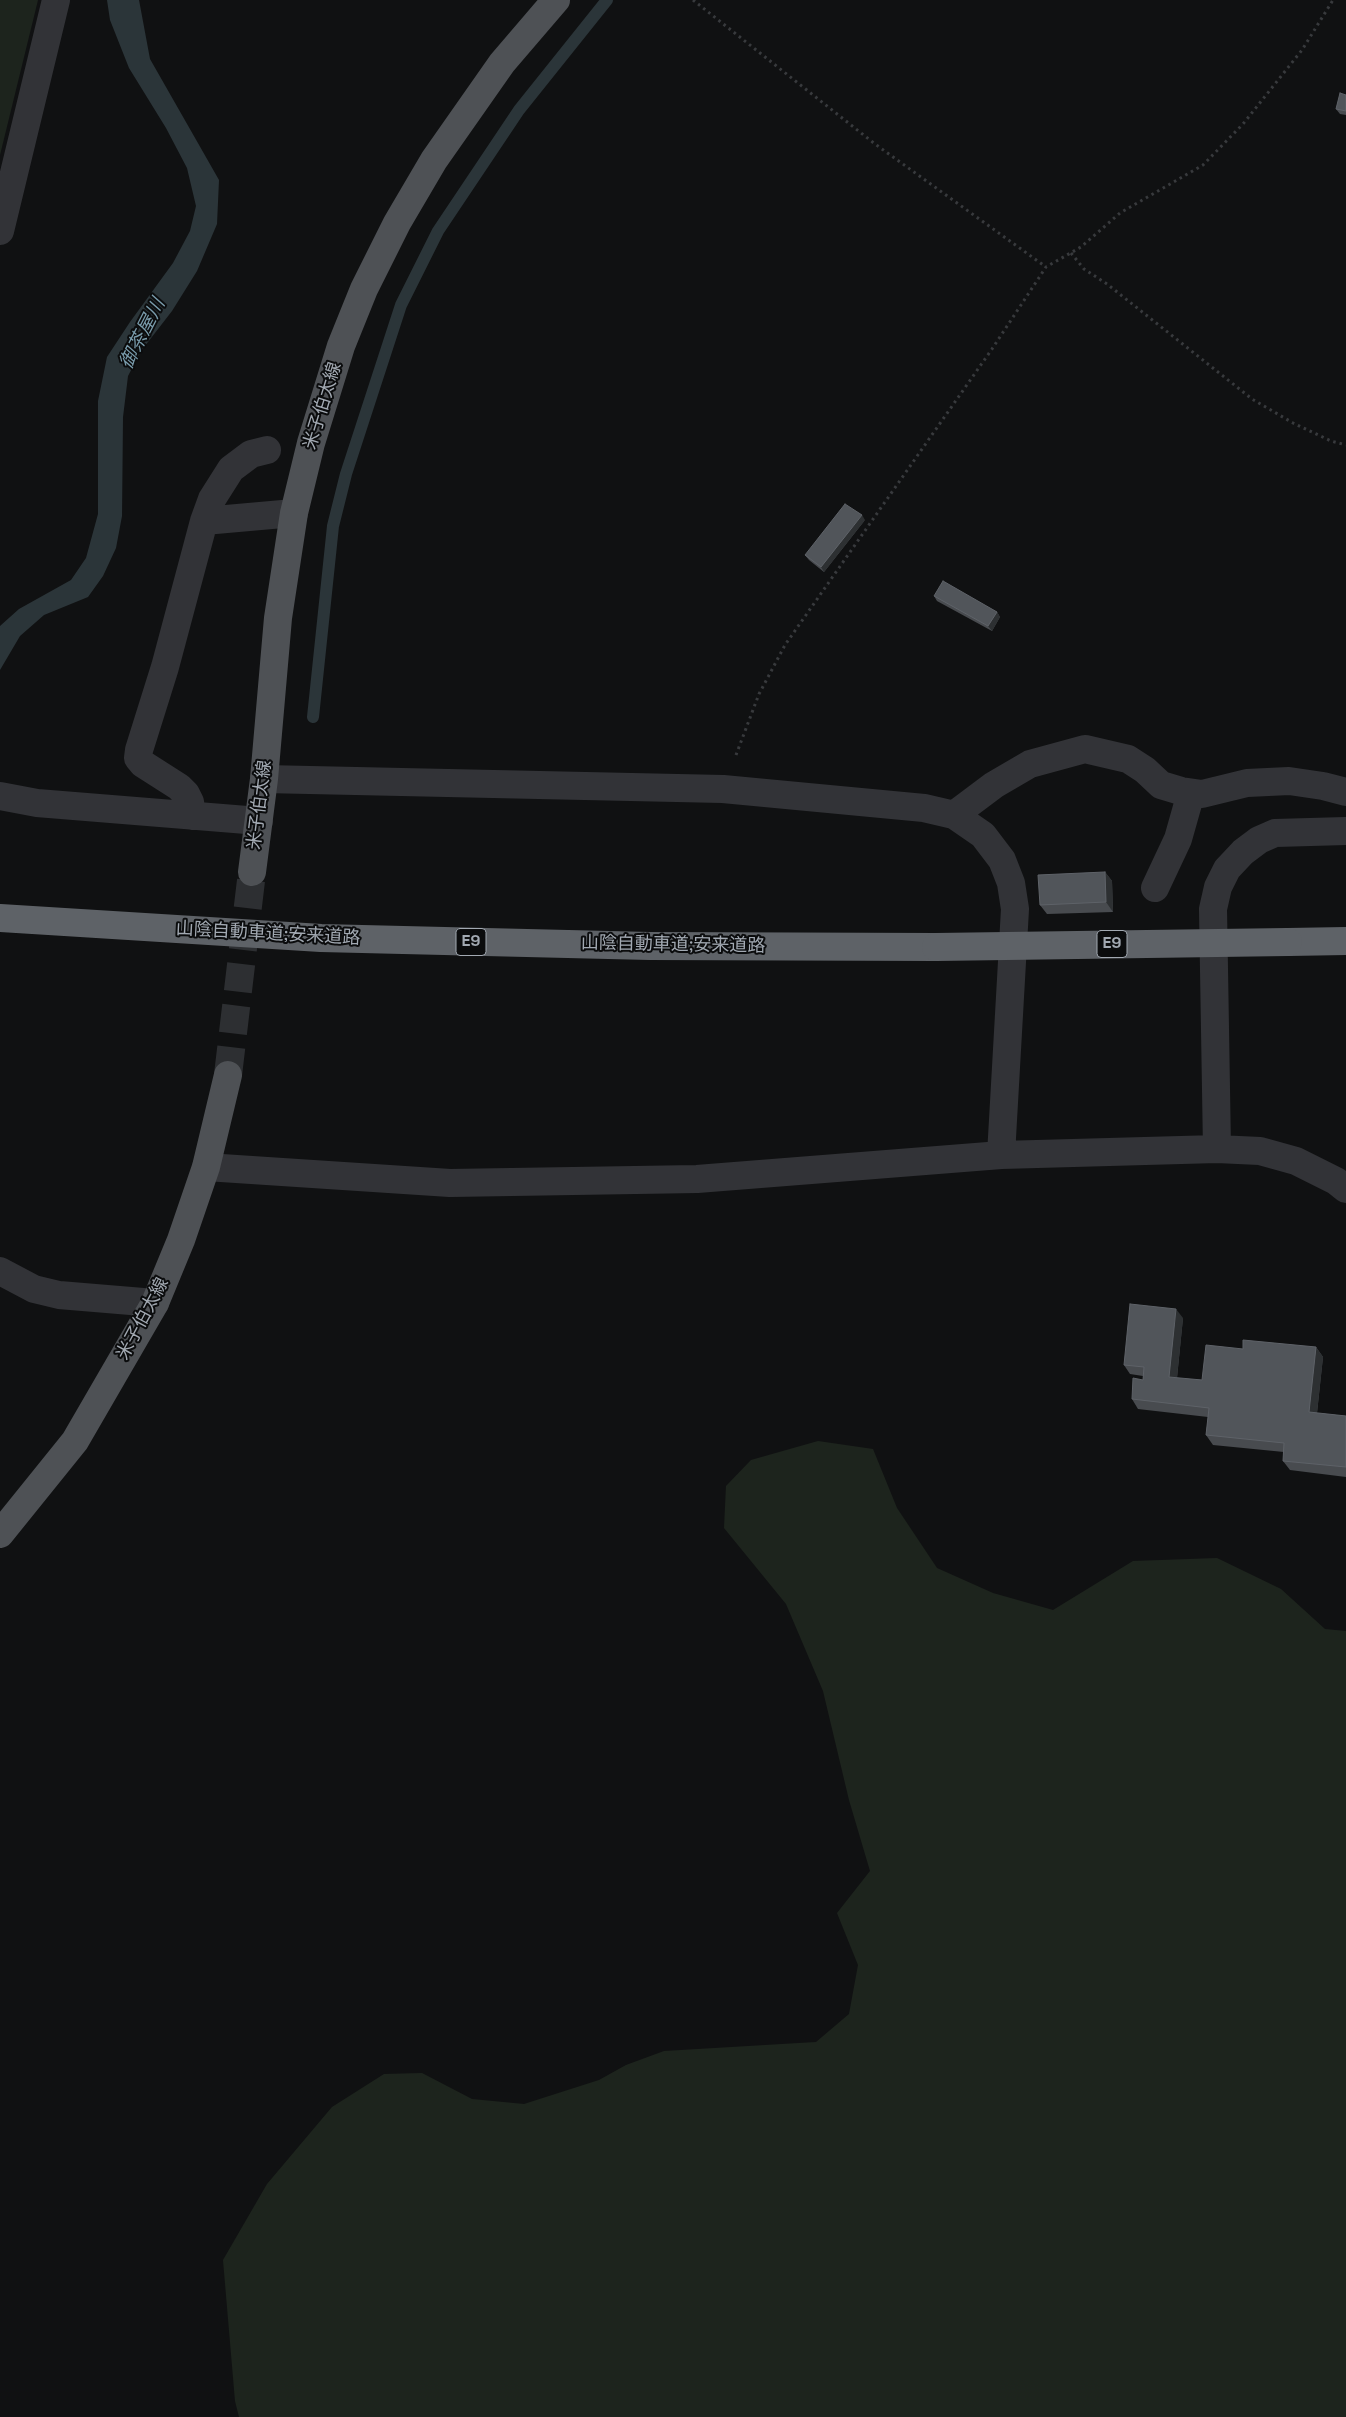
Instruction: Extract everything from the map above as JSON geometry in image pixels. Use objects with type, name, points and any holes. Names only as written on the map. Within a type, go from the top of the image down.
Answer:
[{"type":"highway","name":"山陰自動車道;安来道路","points":[[3,918],[321,938],[650,946],[936,947],[1346,941]]},
{"type":"main road","name":"米子伯太線","points":[[252,872],[264,779],[278,618],[294,513],[311,443],[341,346],[364,289],[396,223],[434,160],[502,63],[556,0]]},
{"type":"main road","name":"米子伯太線","points":[[0,1534],[75,1440],[155,1302],[182,1240],[206,1167],[228,1075]]},
{"type":"street","points":[[0,231],[56,0]]},
{"type":"street","points":[[192,816],[190,802],[186,794],[179,787],[143,764],[138,758],[204,521],[212,499],[231,469],[251,454],[268,450]]},
{"type":"street","points":[[204,521],[294,513]]},
{"type":"street","points":[[954,815],[994,785],[1030,764],[1085,749],[1128,759],[1161,785],[1191,793],[1202,794],[1247,783],[1289,782],[1322,786],[1346,792]]},
{"type":"street","points":[[264,779],[723,789],[924,808],[954,815],[983,834],[1002,860],[1012,883],[1015,909],[1000,1155]]},
{"type":"street","points":[[1155,888],[1178,839],[1191,793]]},
{"type":"street","points":[[0,796],[37,803],[259,820]]},
{"type":"street","points":[[1217,1149],[1213,909],[1218,887],[1227,869],[1243,852],[1259,840],[1275,833],[1346,831]]},
{"type":"street","points":[[206,1167],[450,1183],[667,1180],[1000,1155],[1217,1149],[1260,1151],[1296,1162],[1336,1181],[1346,1189]]},
{"type":"street","points":[[0,1270],[34,1289],[59,1295],[155,1302]]},
{"type":"path","points":[[693,0],[875,144],[1046,267]]},
{"type":"path","points":[[723,789],[759,694],[785,646],[992,350],[1046,267],[1081,247],[1120,213],[1203,165],[1243,124],[1302,50],[1333,0]]},
{"type":"path","points":[[1071,252],[1084,269],[1107,284],[1252,399],[1293,423],[1331,441],[1346,445]]},
{"type":"shaded area","points":[[0,0],[38,0],[0,155]]},
{"type":"shaded area","points":[[818,1441],[873,1449],[897,1508],[937,1568],[993,1593],[1053,1610],[1133,1561],[1217,1558],[1281,1589],[1325,1629],[1346,1631],[1346,2417],[239,2417],[235,2401],[223,2260],[267,2184],[332,2107],[384,2074],[422,2073],[472,2099],[524,2104],[599,2080],[626,2065],[664,2051],[816,2042],[849,2014],[858,1965],[837,1913],[870,1871],[849,1800],[823,1691],[786,1604],[724,1528],[726,1486],[751,1460]]},
{"type":"water","name":"御茶屋川","points":[[107,0],[139,0],[150,59],[219,180],[217,224],[197,271],[172,311],[141,351],[128,376],[123,417],[122,516],[116,548],[103,576],[88,597],[44,615],[20,636],[0,670],[0,626],[19,609],[71,580],[86,558],[98,514],[98,401],[107,357],[173,263],[190,231],[196,206],[187,168],[166,128],[129,68],[110,20]]},
{"type":"building","points":[[1340,93],[1346,95],[1346,111],[1336,109]]},
{"type":"building","points":[[845,504],[862,515],[821,567],[805,555]]},
{"type":"building","points":[[943,581],[997,612],[988,626],[934,596]]},
{"type":"building","points":[[1105,872],[1106,902],[1040,905],[1038,875]]},
{"type":"building","points":[[1130,1304],[1176,1309],[1169,1377],[1202,1380],[1206,1345],[1243,1349],[1243,1340],[1316,1347],[1309,1412],[1346,1416],[1346,1467],[1283,1461],[1284,1443],[1206,1435],[1209,1408],[1132,1399],[1133,1378],[1143,1380],[1144,1367],[1124,1365]]},
{"type":"waterway","points":[[313,717],[333,526],[346,474],[401,305],[438,231],[519,110],[607,0]]},
{"type":"tunnel","points":[[228,1075],[252,872]]}]
